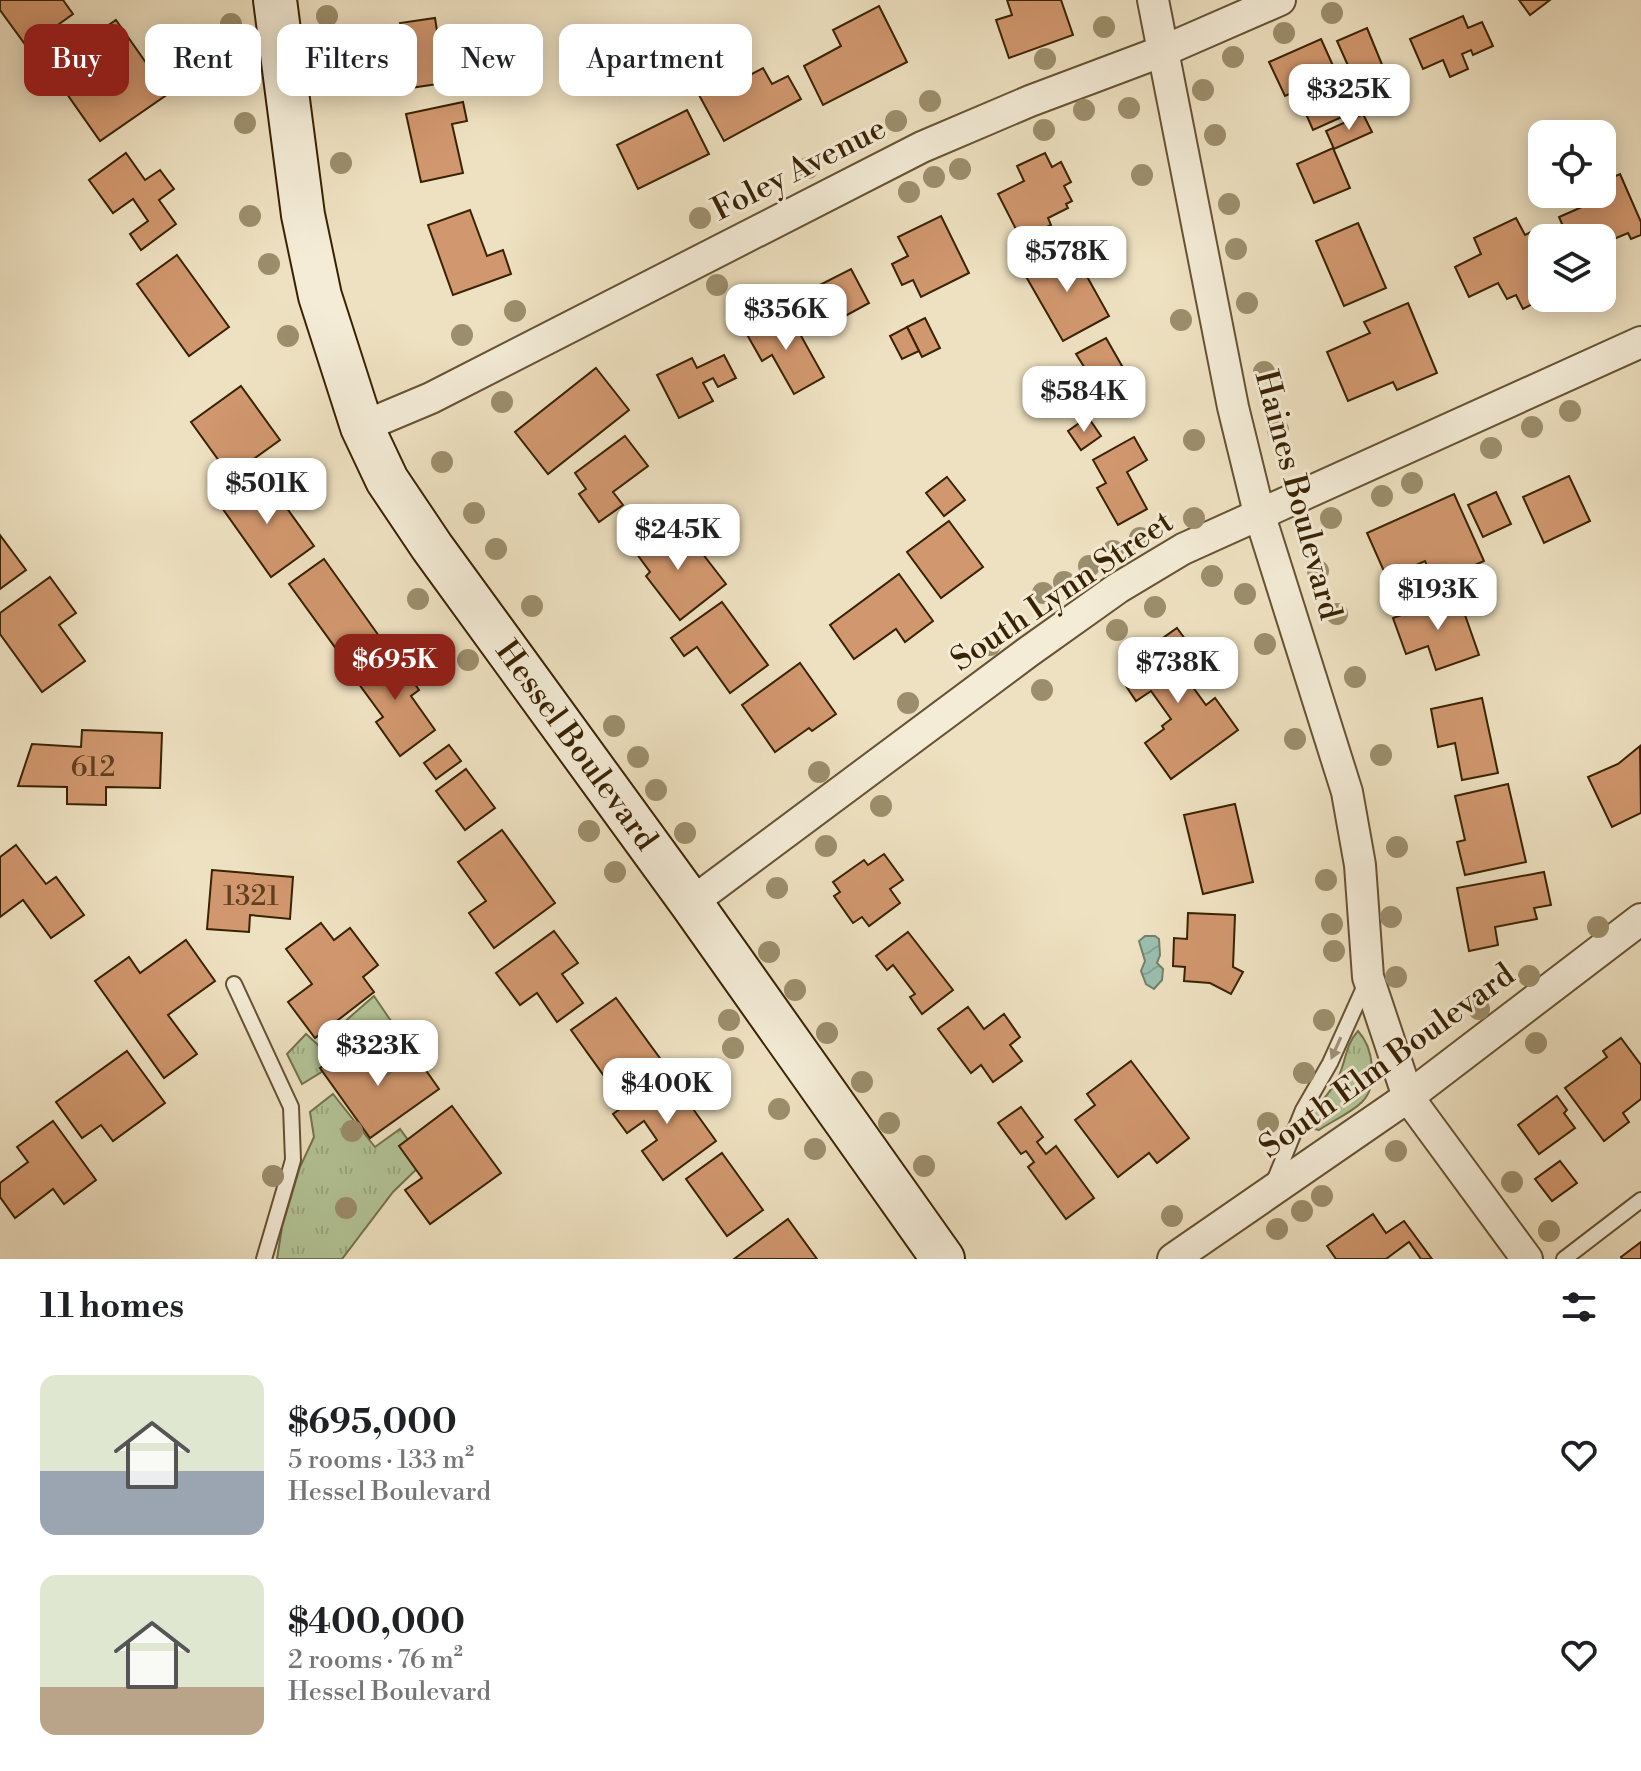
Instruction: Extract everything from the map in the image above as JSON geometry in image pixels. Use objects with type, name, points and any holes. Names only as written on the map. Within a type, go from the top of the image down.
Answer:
[{"type":"street","name":"Hessel Boulevard","points":[[275,0],[303,215],[320,296],[362,427],[387,480],[943,1259]]},
{"type":"street","name":"Haines Boulevard","points":[[1153,0],[1233,407],[1259,513],[1347,792],[1360,865],[1368,977],[1408,1097],[1527,1259]]},
{"type":"street","name":"Foley Avenue","points":[[362,427],[431,398],[922,147],[1030,101],[1163,51],[1280,0]]},
{"type":"street","name":"South Lynn Street","points":[[691,903],[1028,652],[1118,588],[1183,549],[1641,342]]},
{"type":"street","name":"South Elm Boulevard","points":[[1173,1259],[1408,1097],[1641,919]]},
{"type":"lane","points":[[1270,1190],[1303,1110],[1330,1063],[1368,977]]},
{"type":"lane","points":[[234,984],[291,1107],[293,1160],[264,1259]]},
{"type":"lane","points":[[1564,1259],[1641,1200]]},
{"type":"green space","points":[[374,996],[395,1027],[302,1084],[287,1054],[306,1034],[318,1045]]},
{"type":"green space","points":[[1358,1031],[1367,1046],[1372,1066],[1371,1086],[1367,1095],[1352,1110],[1319,1130],[1309,1128],[1313,1114],[1335,1084]]},
{"type":"green space","points":[[333,1094],[375,1147],[400,1129],[424,1162],[393,1192],[342,1259],[277,1259],[282,1227],[300,1167],[314,1137],[310,1112]]},
{"type":"water","points":[[1145,936],[1159,939],[1157,963],[1163,969],[1162,980],[1154,989],[1146,984],[1141,971],[1145,961],[1139,941]]},
{"type":"building","points":[[0,0],[63,0],[73,14],[59,24],[24,24],[24,43],[0,10]]},
{"type":"building","points":[[1007,0],[1061,0],[1073,35],[1009,58],[996,20],[1012,15]]},
{"type":"building","points":[[1519,0],[1550,0],[1530,15]]},
{"type":"building","points":[[879,6],[907,62],[823,105],[804,66],[841,46],[833,30]]},
{"type":"building","points":[[1463,16],[1468,28],[1482,22],[1493,46],[1473,55],[1471,50],[1462,54],[1468,69],[1450,77],[1443,60],[1423,69],[1410,39]]},
{"type":"building","points":[[435,18],[433,85],[417,87],[417,24],[400,23]]},
{"type":"building","points":[[1367,28],[1383,67],[1354,79],[1337,41]]},
{"type":"building","points":[[129,38],[145,61],[145,96],[165,96],[100,141],[68,96],[129,96]]},
{"type":"building","points":[[1321,39],[1347,97],[1337,101],[1344,116],[1313,130],[1296,91],[1285,96],[1269,62]]},
{"type":"building","points":[[763,68],[772,84],[788,76],[801,99],[724,141],[700,96],[752,96],[752,74]]},
{"type":"building","points":[[463,102],[467,121],[452,124],[463,173],[421,182],[406,114]]},
{"type":"building","points":[[687,110],[709,154],[638,189],[617,145]]},
{"type":"building","points":[[1363,114],[1372,132],[1334,149],[1326,131]]},
{"type":"building","points":[[1333,148],[1350,188],[1314,203],[1297,164]]},
{"type":"building","points":[[126,153],[145,180],[160,170],[174,189],[159,200],[176,224],[141,250],[130,234],[148,221],[133,199],[113,213],[89,180]]},
{"type":"building","points":[[1045,153],[1052,167],[1061,162],[1071,182],[1064,186],[1072,201],[1066,204],[1068,208],[1048,218],[1051,225],[1021,239],[998,194],[1024,181],[1017,166]]},
{"type":"building","points":[[1620,174],[1641,222],[1641,235],[1631,239],[1628,233],[1616,238],[1616,224],[1562,224],[1559,217],[1580,208],[1616,208],[1616,176]]},
{"type":"building","points":[[470,210],[487,256],[503,250],[511,274],[453,295],[428,225]]},
{"type":"building","points":[[941,216],[969,273],[921,297],[913,280],[902,285],[892,264],[908,256],[898,237]]},
{"type":"building","points":[[1516,218],[1525,235],[1528,234],[1528,306],[1523,309],[1516,295],[1507,299],[1498,283],[1469,297],[1455,267],[1481,254],[1474,238]]},
{"type":"building","points":[[1358,223],[1386,288],[1344,306],[1316,241]]},
{"type":"building","points":[[1070,246],[1109,316],[1063,341],[1024,273]]},
{"type":"building","points":[[177,255],[229,327],[189,356],[137,284]]},
{"type":"building","points":[[851,269],[869,303],[827,326],[808,291]]},
{"type":"building","points":[[1408,303],[1437,373],[1397,390],[1393,382],[1348,401],[1327,352],[1370,333],[1364,322]]},
{"type":"building","points":[[779,313],[788,329],[795,325],[824,377],[794,394],[772,355],[762,361],[745,331]]},
{"type":"building","points":[[925,318],[940,348],[922,357],[907,327]]},
{"type":"building","points":[[907,327],[919,351],[902,359],[890,336]]},
{"type":"building","points":[[1106,338],[1122,366],[1112,372],[1123,393],[1089,412],[1071,379],[1086,370],[1076,354]]},
{"type":"building","points":[[724,355],[736,378],[718,387],[713,378],[703,383],[713,401],[679,418],[657,375],[692,358],[697,368]]},
{"type":"building","points":[[596,368],[629,410],[548,474],[515,432]]},
{"type":"building","points":[[241,386],[280,440],[230,476],[191,422]]},
{"type":"building","points":[[1088,417],[1101,436],[1081,450],[1068,431]]},
{"type":"building","points":[[625,436],[648,466],[613,492],[623,505],[599,522],[579,494],[586,489],[575,473]]},
{"type":"building","points":[[1134,437],[1147,460],[1127,472],[1147,509],[1118,525],[1097,488],[1106,483],[1093,460]]},
{"type":"building","points":[[263,475],[314,546],[271,577],[220,505]]},
{"type":"building","points":[[1569,476],[1590,521],[1544,543],[1523,497]]},
{"type":"building","points":[[947,477],[965,500],[944,516],[926,493]]},
{"type":"building","points":[[1496,492],[1511,524],[1483,537],[1468,505]]},
{"type":"building","points":[[1454,494],[1484,561],[1435,583],[1425,561],[1387,578],[1367,533]]},
{"type":"building","points":[[949,521],[983,567],[941,598],[907,552]]},
{"type":"building","points":[[653,529],[670,550],[688,535],[726,584],[680,620],[646,576],[650,572],[631,546]]},
{"type":"building","points":[[0,535],[26,570],[0,589]]},
{"type":"building","points":[[324,559],[379,636],[345,661],[289,584]]},
{"type":"building","points":[[899,574],[933,621],[905,642],[896,629],[854,659],[830,625]]},
{"type":"building","points":[[50,577],[76,613],[59,625],[85,661],[42,692],[0,634],[0,613]]},
{"type":"building","points":[[1458,595],[1479,655],[1436,670],[1428,646],[1406,654],[1393,618]]},
{"type":"building","points":[[722,602],[768,665],[730,693],[697,647],[684,656],[671,638]]},
{"type":"building","points":[[1177,628],[1202,662],[1184,675],[1206,705],[1215,698],[1238,730],[1171,779],[1145,743],[1164,729],[1162,726],[1171,719],[1151,691],[1136,701],[1120,677],[1150,655],[1146,650]]},
{"type":"building","points":[[390,649],[419,690],[411,696],[435,730],[400,756],[376,722],[383,717],[353,676]]},
{"type":"building","points":[[800,663],[836,714],[775,752],[742,705]]},
{"type":"building","points":[[1482,698],[1498,773],[1462,780],[1455,743],[1438,747],[1431,709]]},
{"type":"building","points":[[82,730],[162,733],[160,788],[106,787],[106,805],[67,804],[67,787],[18,786],[32,744],[81,747]]},
{"type":"building","points":[[449,745],[461,761],[436,779],[424,763]]},
{"type":"building","points":[[1640,746],[1641,813],[1612,827],[1588,777],[1618,764]]},
{"type":"building","points":[[466,769],[495,808],[465,830],[436,791]]},
{"type":"building","points":[[1508,784],[1526,862],[1465,875],[1457,842],[1465,840],[1455,796]]},
{"type":"building","points":[[1235,804],[1253,882],[1203,894],[1184,815]]},
{"type":"building","points":[[502,830],[555,903],[494,948],[469,913],[486,901],[458,862]]},
{"type":"building","points":[[16,845],[46,884],[56,877],[84,915],[51,938],[23,900],[0,917],[0,857]]},
{"type":"building","points":[[884,854],[903,880],[890,889],[900,903],[869,926],[862,917],[853,923],[834,896],[840,892],[833,882],[864,860],[868,865]]},
{"type":"building","points":[[212,870],[293,877],[290,919],[250,915],[249,932],[207,929]]},
{"type":"building","points":[[1544,872],[1551,905],[1534,908],[1537,919],[1495,927],[1498,945],[1469,951],[1457,888]]},
{"type":"building","points":[[1188,913],[1235,915],[1233,967],[1243,972],[1231,994],[1210,983],[1184,981],[1185,967],[1173,966],[1174,938],[1187,939]]},
{"type":"building","points":[[321,923],[334,940],[350,928],[378,965],[363,977],[374,992],[315,1038],[288,1002],[312,984],[286,949]]},
{"type":"building","points":[[554,931],[578,963],[562,974],[583,1003],[557,1022],[537,993],[520,1005],[496,973]]},
{"type":"building","points":[[908,932],[953,990],[922,1014],[910,997],[915,994],[893,965],[887,970],[876,956]]},
{"type":"building","points":[[186,940],[215,981],[168,1015],[197,1054],[164,1078],[95,981],[129,957],[140,973]]},
{"type":"building","points":[[616,998],[662,1061],[617,1094],[571,1030]]},
{"type":"building","points":[[968,1007],[984,1029],[1004,1014],[1020,1037],[1010,1045],[1022,1061],[993,1082],[981,1065],[971,1073],[938,1029]]},
{"type":"building","points":[[1621,1038],[1641,1065],[1641,1099],[1623,1113],[1629,1122],[1604,1141],[1565,1088],[1607,1057],[1603,1051]]},
{"type":"building","points":[[354,1044],[378,1077],[413,1052],[439,1089],[370,1138],[320,1068]]},
{"type":"building","points":[[127,1051],[165,1103],[113,1141],[101,1125],[82,1138],[56,1102]]},
{"type":"building","points":[[1131,1061],[1189,1138],[1157,1163],[1149,1153],[1118,1177],[1075,1120],[1095,1105],[1087,1094]]},
{"type":"building","points":[[668,1074],[716,1141],[663,1180],[642,1151],[657,1140],[644,1121],[627,1133],[613,1114]]},
{"type":"building","points":[[1557,1096],[1575,1128],[1539,1154],[1518,1125]]},
{"type":"building","points":[[452,1106],[501,1173],[430,1224],[405,1190],[422,1178],[399,1146]]},
{"type":"building","points":[[1021,1107],[1043,1137],[1037,1142],[1046,1154],[1056,1146],[1094,1198],[1066,1219],[1028,1167],[1034,1162],[1026,1151],[1021,1154],[998,1123]]},
{"type":"building","points":[[53,1121],[96,1180],[64,1204],[53,1189],[15,1218],[0,1197],[0,1183],[28,1162],[17,1147]]},
{"type":"building","points":[[722,1153],[763,1210],[727,1236],[686,1179]]},
{"type":"building","points":[[1560,1161],[1577,1183],[1552,1201],[1535,1179]]},
{"type":"building","points":[[1373,1214],[1386,1233],[1404,1221],[1432,1259],[1421,1259],[1409,1242],[1386,1259],[1336,1259],[1327,1246]]},
{"type":"building","points":[[788,1219],[817,1259],[734,1259]]},
{"type":"building","points":[[1641,1242],[1641,1259],[1622,1259],[1621,1257]]}]
